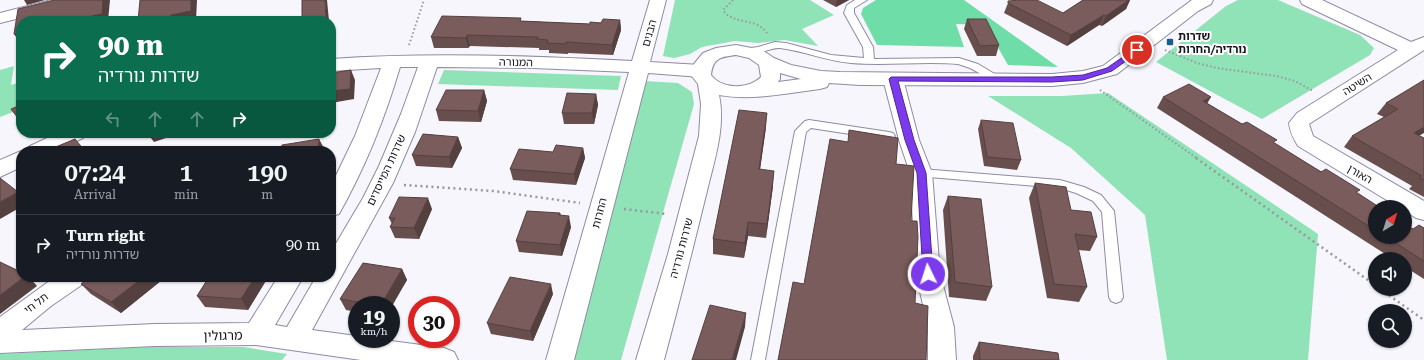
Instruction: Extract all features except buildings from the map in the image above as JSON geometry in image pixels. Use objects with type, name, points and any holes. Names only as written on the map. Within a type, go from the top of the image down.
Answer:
[{"type":"street","points":[[0,18],[72,0]]},
{"type":"street","name":"הבנים","points":[[639,66],[658,0]]},
{"type":"street","points":[[1308,0],[1420,45]]},
{"type":"street","points":[[1329,0],[1420,45]]},
{"type":"street","name":"שדרות נורדיה","points":[[709,136],[724,106],[734,98],[750,91],[855,79],[1052,80],[1083,77],[1110,70],[1198,2]]},
{"type":"street","name":"השיטה","points":[[1300,132],[1299,123],[1304,118],[1420,45]]},
{"type":"street","name":"שדרות נורדיה","points":[[650,360],[690,216],[709,136],[711,104],[704,77],[703,64],[708,58],[716,54],[731,50],[747,51],[756,54],[771,53],[785,69],[804,73],[855,79]]},
{"type":"street","points":[[704,77],[722,91],[732,93],[750,91],[764,85],[770,78],[771,53]]},
{"type":"street","points":[[338,183],[381,100],[398,61]]},
{"type":"street","name":"המנורה","points":[[336,65],[398,61],[429,61],[639,66],[704,77]]},
{"type":"street","name":"שדרות המייסדים","points":[[336,264],[381,184],[412,115],[429,61]]},
{"type":"street","name":"החרות","points":[[560,360],[639,66]]},
{"type":"street","points":[[893,79],[909,140],[921,173],[928,274],[941,327],[942,360]]},
{"type":"street","name":"האורן","points":[[1300,132],[1305,141],[1424,212]]},
{"type":"street","points":[[48,146],[65,138]]},
{"type":"street","points":[[0,169],[16,161]]},
{"type":"street","name":"תל חי","points":[[0,332],[42,299],[67,282]]},
{"type":"street","points":[[256,334],[288,282]]},
{"type":"street","points":[[293,340],[326,282]]},
{"type":"street","name":"מרגולין","points":[[0,342],[155,335],[256,334],[444,360]]},
{"type":"lane","points":[[862,0],[850,7],[849,13],[868,47],[869,61]]},
{"type":"lane","points":[[771,53],[790,46],[831,58],[869,61],[960,61],[974,66],[998,79]]},
{"type":"lane","points":[[758,360],[801,131],[809,124],[909,140]]},
{"type":"lane","points":[[921,173],[1060,184],[1080,190],[1098,198],[1108,211],[1116,297]]},
{"type":"path","points":[[398,61],[424,0]]},
{"type":"path","points":[[733,0],[723,10],[725,15],[732,18],[757,22],[764,26],[771,53]]},
{"type":"path","points":[[1146,43],[1196,63],[1217,68],[1276,76],[1295,81],[1330,101]]},
{"type":"path","points":[[1083,77],[1368,280]]},
{"type":"path","points":[[381,184],[493,191],[601,206],[690,216]]},
{"type":"path","points":[[1390,296],[1424,320]]},
{"type":"green space","points":[[675,0],[810,0],[834,15],[802,29],[818,46],[784,40],[758,43],[735,41],[702,47],[690,54],[674,58],[663,56]]},
{"type":"green space","points":[[876,0],[964,0],[1058,67],[1008,65],[985,25],[956,24],[964,47],[877,45],[861,14],[863,8]]},
{"type":"green space","points":[[1238,0],[1278,0],[1360,35],[1374,48],[1370,55],[1262,119],[1156,62],[1226,6]]},
{"type":"green space","points":[[14,66],[11,85],[16,84],[16,111],[0,117],[0,70]]},
{"type":"green space","points":[[444,70],[621,76],[618,90],[438,84]]},
{"type":"green space","points":[[645,81],[678,83],[692,92],[694,104],[621,360],[574,360]]},
{"type":"green space","points":[[1108,93],[1318,234],[1308,360],[1167,360],[1145,215],[1071,148],[988,96],[1062,96]]},
{"type":"green space","points":[[145,347],[244,347],[287,354],[282,360],[0,360],[0,354]]},
{"type":"place","name":"שדרות נורדיה/החרות","points":[[1170,42]]},
{"type":"route","points":[[928,274],[921,173],[909,140],[893,79],[1070,79],[1095,75],[1110,70],[1137,50]]}]
